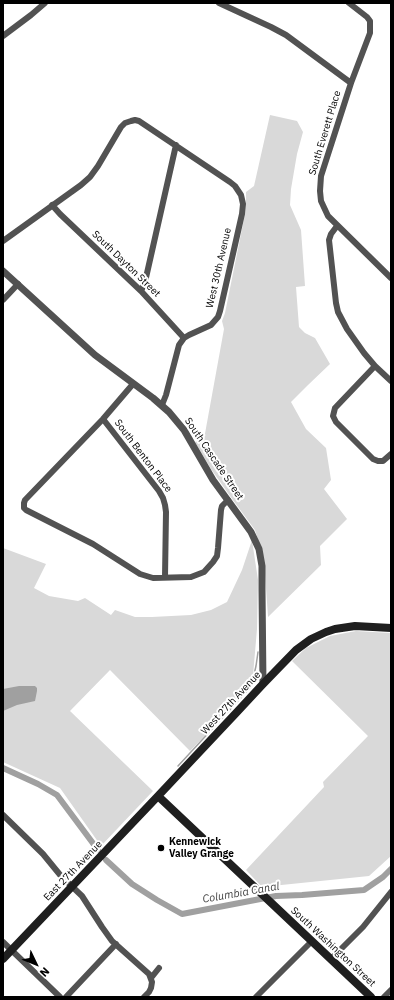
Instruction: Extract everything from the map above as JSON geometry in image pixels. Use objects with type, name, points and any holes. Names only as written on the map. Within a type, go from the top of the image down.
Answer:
[{"type":"main road","name":"West 27th Avenue","points":[[158,796],[262,684],[296,650],[326,632],[335,629],[355,626],[391,628]]},
{"type":"main road","name":"East 27th Avenue","points":[[3,959],[158,796]]},
{"type":"main road","name":"South Washington Street","points":[[158,796],[371,997]]},
{"type":"street","points":[[3,36],[32,15],[45,3]]},
{"type":"street","points":[[219,3],[286,35],[351,83]]},
{"type":"street","name":"South Everett Place","points":[[349,3],[370,21],[370,33],[351,83],[321,176],[321,201],[328,216],[337,226],[391,278]]},
{"type":"street","points":[[3,241],[81,185],[90,177],[98,166],[121,127],[128,121],[140,121],[176,145],[146,282],[141,291]]},
{"type":"street","name":"West 30th Avenue","points":[[176,145],[235,186],[241,195],[243,204],[218,317],[211,325],[184,338]]},
{"type":"street","name":"South Dayton Street","points":[[52,205],[141,291],[184,338]]},
{"type":"street","points":[[337,226],[331,234],[329,240],[338,312],[355,341],[376,366],[391,380]]},
{"type":"street","name":"South Cascade Street","points":[[3,270],[95,355],[162,405],[184,430],[214,480],[251,532],[256,541],[261,559],[262,684]]},
{"type":"street","points":[[3,300],[18,284]]},
{"type":"street","points":[[162,405],[179,345],[184,338]]},
{"type":"street","points":[[376,366],[335,408],[333,416],[336,422],[372,459],[383,461],[391,454]]},
{"type":"street","points":[[133,384],[103,419],[25,500],[23,505],[24,508],[92,544],[140,574],[153,578],[191,577],[204,572],[217,556],[221,510],[222,506],[228,500]]},
{"type":"street","name":"South Benton Place","points":[[103,419],[163,498],[166,512],[165,577]]},
{"type":"street","points":[[3,815],[43,854],[61,876],[82,896],[102,927],[116,944],[149,974],[151,988],[144,997]]},
{"type":"street","points":[[331,959],[363,927],[391,892]]},
{"type":"street","points":[[256,997],[312,941]]},
{"type":"street","points":[[3,942],[60,997]]},
{"type":"street","points":[[66,997],[116,944]]},
{"type":"street","points":[[151,980],[159,968]]},
{"type":"street","points":[[384,997],[391,990]]},
{"type":"shaded area","points":[[270,115],[297,121],[303,132],[297,154],[290,205],[301,230],[305,286],[296,287],[299,327],[305,333],[315,338],[330,364],[291,402],[306,429],[326,448],[331,480],[324,489],[347,519],[320,546],[321,565],[268,617],[264,559],[255,530],[211,469],[195,442],[204,439],[224,329],[222,321],[225,313],[245,214],[246,192],[254,186]]},
{"type":"shaded area","points":[[252,540],[258,580],[257,629],[252,687],[190,751],[110,670],[70,711],[153,791],[101,846],[60,788],[3,762],[3,548],[46,564],[34,588],[49,596],[78,601],[85,598],[111,615],[115,610],[135,617],[152,617],[191,615],[211,610],[227,602],[242,570]]},
{"type":"shaded area","points":[[356,631],[391,633],[391,856],[369,876],[262,887],[246,870],[324,787],[323,782],[368,736],[292,661],[306,648],[330,636]]},
{"type":"shaded area","points":[[19,686],[35,686],[37,691],[35,701],[17,705],[3,711],[3,689]]},
{"type":"waterway","points":[[178,766],[249,689],[253,679],[258,652]]},
{"type":"waterway","name":"Columbia Canal","points":[[3,768],[38,784],[57,795],[98,850]]},
{"type":"waterway","name":"Columbia Canal","points":[[106,860],[132,884],[182,914],[276,896],[364,890],[383,877],[391,869]]},
{"type":"place","name":"Kennewick Valley Grange","points":[[161,848]]}]
